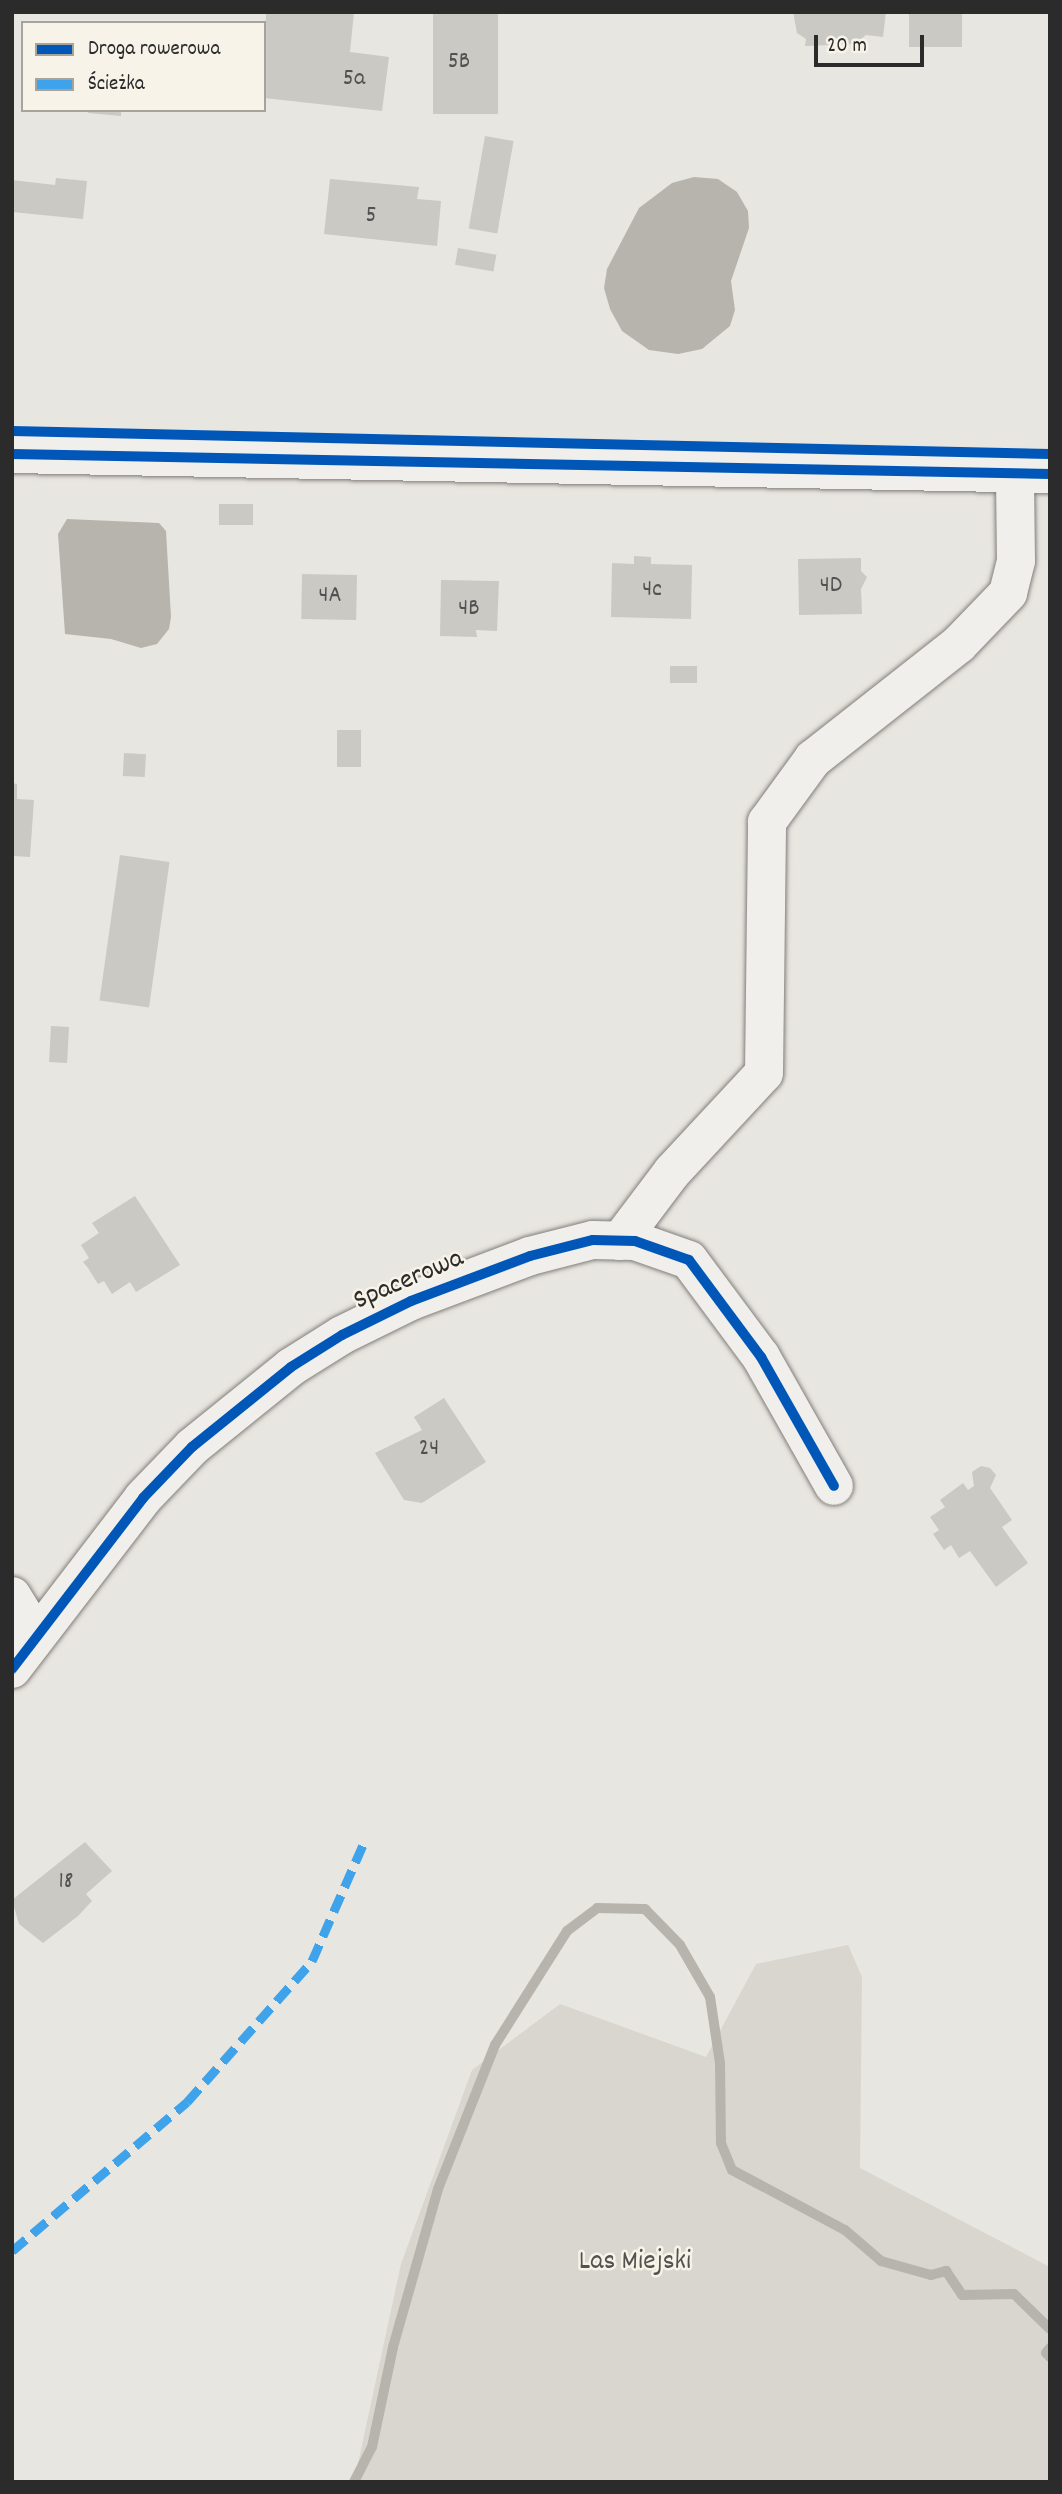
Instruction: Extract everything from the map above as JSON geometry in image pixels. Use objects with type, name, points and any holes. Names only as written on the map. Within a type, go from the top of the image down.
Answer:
[{"type":"street","points":[[12,454],[1032,473],[1008,593],[960,644],[813,759],[767,822],[764,1073],[672,1172],[620,1241]]},
{"type":"street","name":"Spacerowa","points":[[12,1669],[151,1490],[192,1447],[291,1367],[411,1301],[530,1256],[593,1240],[662,1247],[689,1260],[761,1357],[834,1486]]},
{"type":"street","points":[[12,1595],[36,1635]]},
{"type":"green space","name":"Las Miejski","points":[[848,1945],[862,1977],[860,2168],[1050,2267],[1050,2482],[354,2482],[401,2264],[472,2070],[560,2004],[706,2057],[756,1964]]},
{"type":"shaded area","points":[[694,177],[718,179],[737,192],[748,211],[749,228],[731,281],[735,310],[730,326],[702,349],[678,354],[649,350],[622,331],[610,309],[604,288],[607,269],[639,208],[672,183]]},
{"type":"shaded area","points":[[67,519],[159,523],[166,531],[171,617],[169,629],[157,644],[141,648],[111,639],[65,634],[58,534]]},
{"type":"building","points":[[266,12],[354,12],[350,52],[389,57],[382,111],[266,98]]},
{"type":"building","points":[[433,12],[498,12],[498,114],[433,114]]},
{"type":"building","points":[[793,12],[886,12],[883,37],[866,35],[855,44],[805,46],[806,39],[797,33]]},
{"type":"building","points":[[909,12],[962,12],[962,47],[909,47]]},
{"type":"building","points":[[121,112],[121,116],[88,113]]},
{"type":"building","points":[[485,136],[514,141],[497,234],[469,229]]},
{"type":"building","points":[[56,178],[87,181],[83,219],[12,212],[12,180],[55,185]]},
{"type":"building","points":[[330,179],[419,187],[417,199],[441,201],[437,246],[324,234]]},
{"type":"building","points":[[458,248],[496,255],[493,272],[455,265]]},
{"type":"building","points":[[219,504],[253,504],[253,525],[219,525]]},
{"type":"building","points":[[634,556],[651,557],[651,564],[692,565],[691,619],[611,617],[612,563],[634,564]]},
{"type":"building","points":[[861,558],[861,571],[867,577],[861,589],[862,614],[799,615],[798,559]]},
{"type":"building","points":[[302,574],[357,575],[356,620],[301,619]]},
{"type":"building","points":[[441,580],[499,581],[497,631],[476,630],[477,637],[440,636]]},
{"type":"building","points":[[670,666],[697,666],[697,683],[670,683]]},
{"type":"building","points":[[337,730],[361,730],[361,767],[337,767]]},
{"type":"building","points":[[124,753],[146,754],[145,777],[123,776]]},
{"type":"building","points":[[12,783],[17,784],[17,799],[34,800],[30,857],[12,856]]},
{"type":"building","points":[[120,855],[170,862],[149,1008],[100,1001]]},
{"type":"building","points":[[51,1026],[69,1027],[67,1063],[49,1062]]},
{"type":"building","points":[[135,1196],[180,1265],[136,1292],[130,1282],[112,1294],[104,1281],[98,1284],[83,1262],[89,1258],[81,1245],[99,1233],[92,1223]]},
{"type":"building","points":[[444,1398],[486,1462],[422,1503],[404,1500],[375,1453],[422,1430],[414,1417]]},
{"type":"building","points":[[981,1466],[990,1468],[996,1475],[990,1488],[1012,1520],[1002,1527],[1028,1563],[996,1587],[970,1551],[959,1558],[951,1545],[944,1550],[933,1534],[939,1530],[930,1517],[945,1507],[940,1500],[963,1483],[968,1490],[974,1486],[972,1472]]},
{"type":"building","points":[[85,1842],[112,1871],[86,1894],[92,1901],[78,1916],[43,1943],[19,1924],[12,1900]]},
{"type":"waterway","points":[[354,2482],[372,2447],[393,2347],[438,2189],[495,2045],[567,1931],[597,1908],[645,1909],[680,1945],[710,1997],[720,2063],[721,2143],[732,2170],[845,2230],[881,2261],[931,2275],[946,2271],[962,2295],[1014,2294],[1050,2329]]},
{"type":"waterway","points":[[1050,2348],[1046,2353],[1050,2357]]},
{"type":"marked path","points":[[12,2251],[187,2102],[312,1961],[366,1838]]},
{"type":"cycle path","points":[[12,431],[1050,454]]},
{"type":"cycle path","points":[[12,454],[1050,474]]},
{"type":"cycle path","points":[[12,1669],[143,1498],[192,1447],[291,1367],[342,1335],[411,1301],[530,1256],[593,1240],[635,1241],[689,1260],[761,1357],[834,1486]]}]
